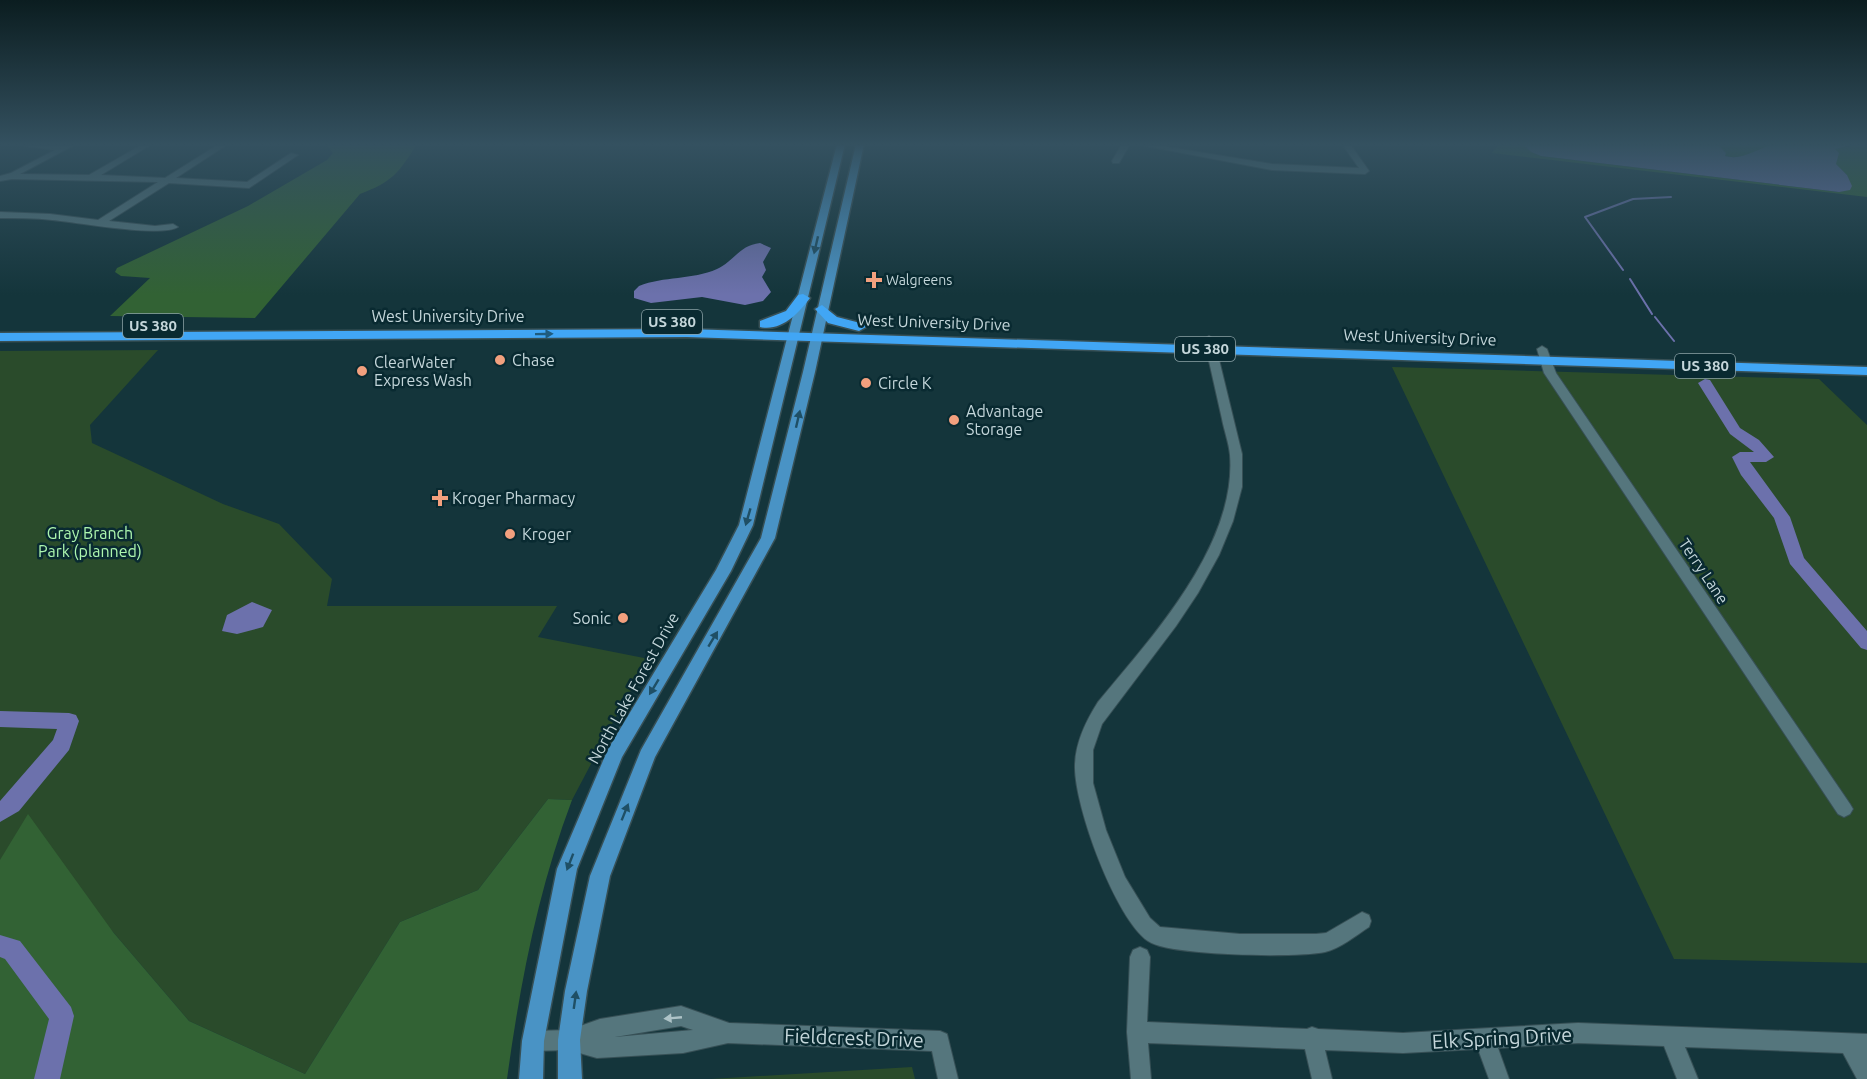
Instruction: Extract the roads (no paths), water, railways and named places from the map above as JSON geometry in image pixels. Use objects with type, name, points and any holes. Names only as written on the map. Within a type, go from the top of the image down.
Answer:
[{"type":"highway","points":[[765,324],[791,314],[803,298]]},
{"type":"highway","points":[[822,309],[830,319],[859,327]]},
{"type":"highway","name":"West University Drive","points":[[0,327],[626,321],[765,324],[795,330]]},
{"type":"highway","points":[[146,336],[166,332],[288,331],[305,324]]},
{"type":"highway","name":"West University Drive","points":[[818,331],[859,327],[997,337]]},
{"type":"highway","name":"West University Drive","points":[[0,337],[795,330],[1542,354],[1867,359]]},
{"type":"highway","name":"West University Drive","points":[[1542,354],[1867,371]]},
{"type":"main road","name":"North Lake Forest Drive","points":[[531,1079],[533,1041],[567,869],[614,754],[723,571],[746,525],[829,194]]},
{"type":"main road","points":[[570,1079],[569,1040],[600,876],[647,755],[768,538],[788,461],[848,194]]},
{"type":"main road","points":[[764,460],[788,461]]},
{"type":"main road","points":[[700,609],[726,616]]},
{"type":"street","points":[[100,222],[144,194]]},
{"type":"street","points":[[0,215],[100,222],[155,229],[173,227]]},
{"type":"street","points":[[1210,344],[1236,454],[1237,469],[1232,508],[1222,534],[1183,607],[1104,706],[1094,722],[1086,745],[1083,766],[1084,790],[1090,814],[1140,922],[1155,936],[1168,940],[1206,942],[1326,943],[1362,921]]},
{"type":"street","name":"Terry Lane","points":[[1542,354],[1550,374],[1844,809]]},
{"type":"street","points":[[1140,957],[1137,1032],[1141,1079]]},
{"type":"street","name":"Elk Spring Drive","points":[[1137,1032],[1312,1037],[1403,1043],[1578,1033],[1858,1044]]},
{"type":"street","name":"Fieldcrest Drive","points":[[533,1041],[569,1040],[597,1048],[683,1043],[729,1033],[940,1041],[948,1079]]},
{"type":"street","points":[[1312,1037],[1322,1079]]},
{"type":"street","points":[[1670,1037],[1688,1079]]},
{"type":"street","points":[[1485,1039],[1499,1079]]},
{"type":"street","points":[[1858,1044],[1867,1076]]},
{"type":"water","points":[[760,243],[771,248],[763,262],[766,270],[762,277],[771,292],[763,301],[745,305],[702,297],[651,303],[634,298],[634,291],[639,286],[717,269],[742,250]]},
{"type":"water","points":[[252,602],[272,610],[263,627],[237,634],[222,631],[227,615]]},
{"type":"waterway","points":[[1623,270],[1585,217],[1633,199],[1671,197]]},
{"type":"waterway","points":[[1630,279],[1652,314]]},
{"type":"waterway","points":[[1655,317],[1674,341]]},
{"type":"waterway","points":[[1705,383],[1735,431],[1754,443],[1766,457],[1740,457],[1746,471],[1782,517],[1796,560],[1867,643]]},
{"type":"waterway","points":[[0,719],[69,721],[62,744],[12,804],[0,813]]},
{"type":"waterway","points":[[0,946],[12,949],[62,1016],[47,1079]]},
{"type":"place","name":"Walgreens","points":[[874,280]]},
{"type":"place","name":"Chase","points":[[500,360]]},
{"type":"place","name":"ClearWater Express Wash","points":[[362,371]]},
{"type":"place","name":"Circle K","points":[[866,383]]},
{"type":"place","name":"Advantage Storage","points":[[954,420]]},
{"type":"place","name":"Kroger Pharmacy","points":[[440,498]]},
{"type":"place","name":"Kroger","points":[[510,534]]},
{"type":"place","name":"Sonic","points":[[623,618]]},
{"type":"park label","name":"Gray Branch Park (planned)","points":[[90,542]]}]
